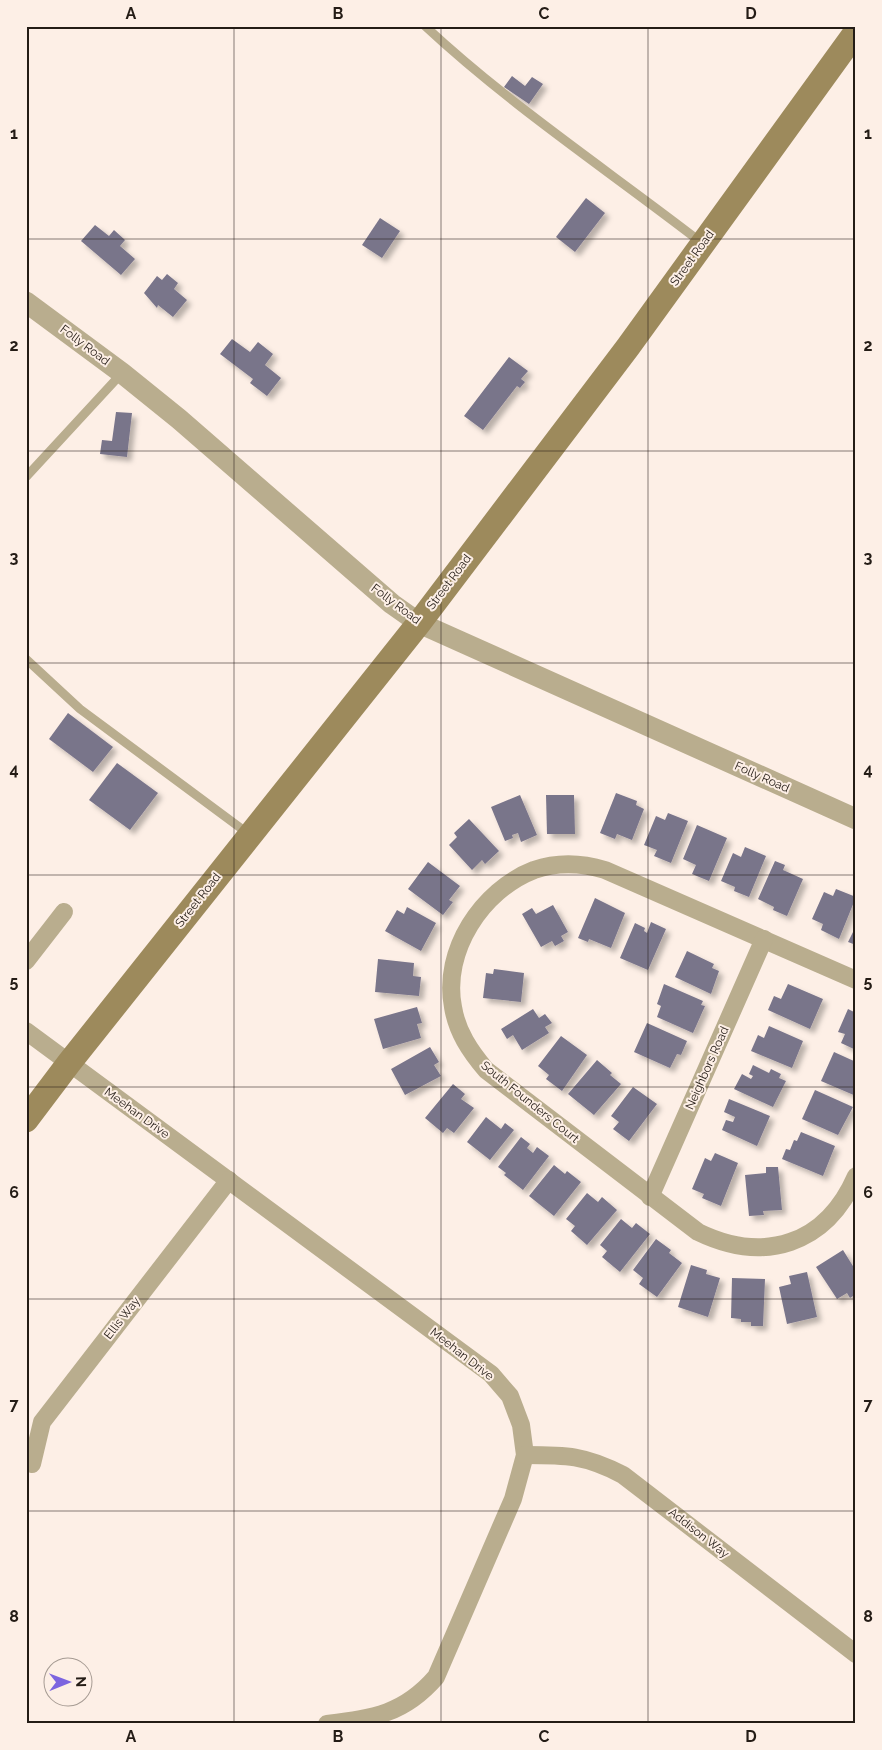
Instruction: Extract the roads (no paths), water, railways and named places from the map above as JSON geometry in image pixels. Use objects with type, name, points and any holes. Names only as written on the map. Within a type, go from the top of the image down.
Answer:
[{"type":"main road","name":"Street Road","points":[[26,1120],[69,1063],[419,623],[622,355],[856,32]]},
{"type":"street","name":"Folly Road","points":[[26,302],[122,373],[392,604],[419,623],[856,819]]},
{"type":"street","name":"South Founders Court","points":[[856,980],[605,870],[577,864],[541,868],[514,880],[475,917],[462,937],[456,952],[451,991],[459,1030],[470,1052],[486,1070],[650,1197],[698,1232],[718,1242],[748,1248],[770,1247],[792,1241],[825,1222],[849,1193],[856,1176]]},
{"type":"street","points":[[26,961],[64,912]]},
{"type":"street","name":"Neighbors Road","points":[[650,1197],[764,939]]},
{"type":"street","name":"Meehan Drive","points":[[26,1031],[491,1374],[510,1396],[521,1425],[525,1455],[513,1499],[436,1677],[422,1693],[397,1710],[370,1718],[327,1724]]},
{"type":"street","name":"Ellis Way","points":[[32,1464],[42,1422],[229,1180]]},
{"type":"street","name":"Addison Way","points":[[525,1455],[569,1455],[586,1458],[623,1475],[856,1654]]},
{"type":"lane","points":[[424,26],[467,65],[513,102],[702,244]]},
{"type":"lane","points":[[26,477],[122,373]]},
{"type":"lane","points":[[26,659],[80,709],[250,835]]}]
